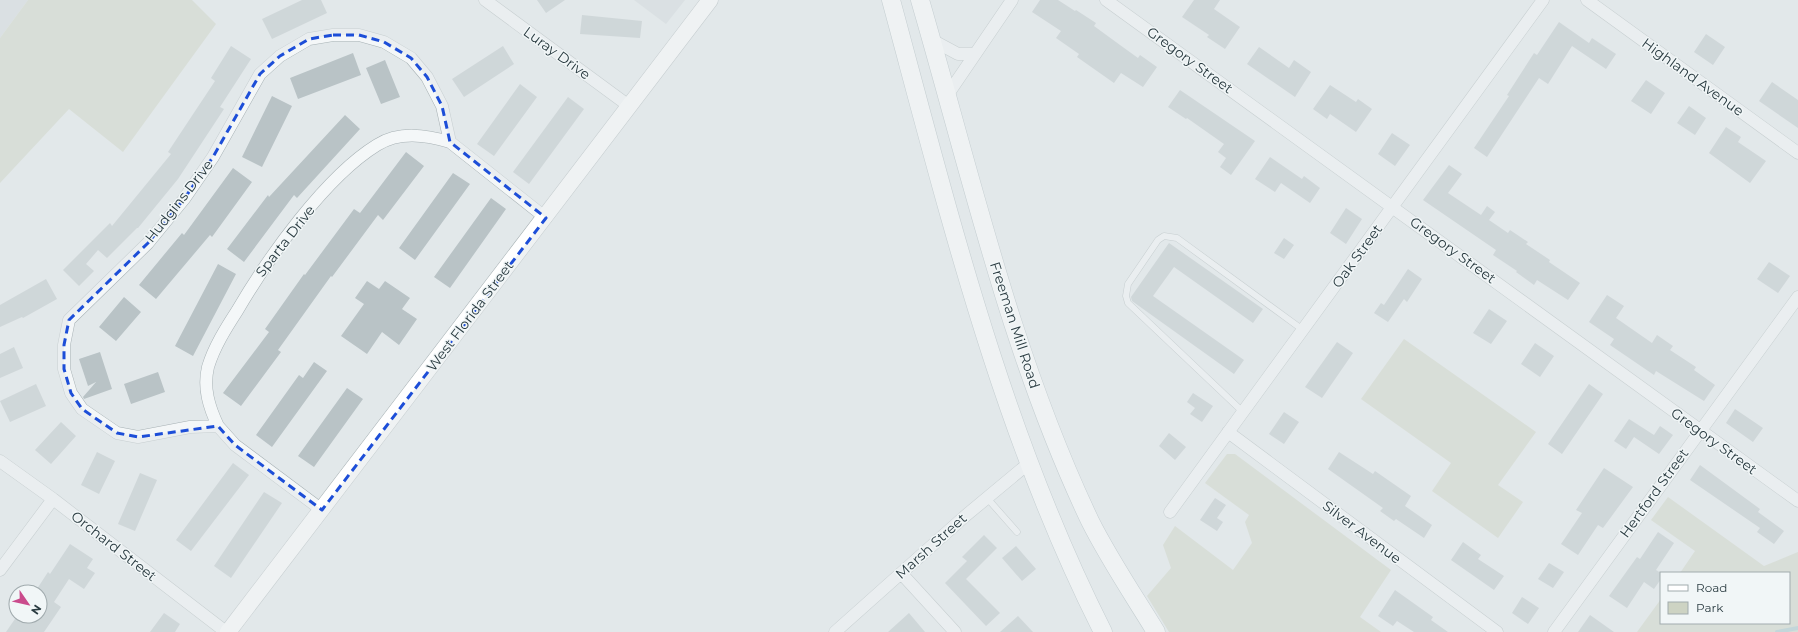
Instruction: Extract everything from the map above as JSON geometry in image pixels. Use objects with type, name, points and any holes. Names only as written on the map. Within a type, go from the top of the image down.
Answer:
[{"type":"main road","name":"West Florida Street","points":[[227,632],[546,218],[710,0]]},
{"type":"main road","points":[[891,0],[981,323],[1029,464],[1059,538],[1103,632]]},
{"type":"main road","name":"Freeman Mill Road","points":[[920,0],[948,94],[984,229],[1020,348],[1044,414],[1091,522],[1156,632]]},
{"type":"street","name":"Luray Drive","points":[[486,0],[629,106]]},
{"type":"street","points":[[948,94],[1012,0]]},
{"type":"street","name":"Gregory Street","points":[[1106,0],[1393,206],[1798,501]]},
{"type":"street","name":"Oak Street","points":[[1170,512],[1543,0]]},
{"type":"street","name":"Highland Avenue","points":[[1587,0],[1798,153]]},
{"type":"street","name":"Hudgins Drive","points":[[218,426],[190,427],[138,437],[117,433],[82,409],[71,394],[64,369],[64,345],[69,320],[148,243],[184,198],[213,157],[260,74],[280,56],[309,39],[359,35],[384,42],[411,58],[427,77],[442,106],[450,142]]},
{"type":"street","points":[[932,40],[958,54],[975,54]]},
{"type":"street","name":"Sparta Drive","points":[[218,426],[211,412],[206,391],[208,368],[221,337],[256,279],[310,208],[346,169],[377,145],[401,136],[423,135],[450,142]]},
{"type":"street","points":[[450,142],[546,218]]},
{"type":"street","name":"Hertford Street","points":[[1554,632],[1798,297]]},
{"type":"street","points":[[218,426],[235,445],[322,510]]},
{"type":"street","name":"Silver Avenue","points":[[1228,432],[1497,632]]},
{"type":"street","name":"Orchard Street","points":[[0,461],[53,499],[227,632]]},
{"type":"street","name":"Marsh Street","points":[[835,632],[987,498],[1029,464]]},
{"type":"street","points":[[0,570],[53,499]]},
{"type":"street","points":[[901,573],[955,632]]},
{"type":"lane","points":[[1243,412],[1128,303],[1126,296],[1128,284],[1158,240],[1164,236],[1177,238],[1303,330]]},
{"type":"lane","points":[[987,498],[1017,532]]},
{"type":"highlighted area","points":[[333,35],[359,35],[384,42],[411,58],[427,77],[442,106],[450,142],[546,218],[322,510],[235,445],[218,426],[138,437],[117,433],[82,409],[71,393],[64,369],[64,345],[69,320],[148,243],[184,199],[213,157],[260,74],[280,56],[309,39]]},
{"type":"shaded area","points":[[0,0],[28,0],[0,38]]},
{"type":"shaded area","points":[[634,0],[685,0],[666,24]]},
{"type":"green space","points":[[28,0],[192,0],[216,24],[123,152],[69,109],[0,183],[0,38]]},
{"type":"green space","points":[[1404,339],[1536,432],[1498,485],[1523,502],[1498,538],[1432,491],[1451,463],[1361,399]]},
{"type":"green space","points":[[1227,454],[1235,454],[1391,570],[1360,617],[1381,632],[1169,632],[1147,596],[1171,568],[1163,545],[1175,526],[1233,570],[1252,543],[1245,522],[1249,515],[1205,483]]},
{"type":"green space","points":[[1668,497],[1764,566],[1798,552],[1798,632],[1637,632],[1660,600],[1660,624],[1790,624],[1790,572],[1681,572],[1695,551],[1651,520]]},
{"type":"building","points":[[302,0],[321,0],[327,13],[272,39],[262,19]]},
{"type":"building","points":[[537,0],[565,0],[546,13]]},
{"type":"building","points":[[1040,0],[1058,0],[1075,11],[1076,10],[1096,23],[1094,26],[1138,58],[1140,55],[1157,67],[1143,87],[1121,73],[1114,83],[1077,57],[1079,54],[1056,38],[1061,31],[1032,12]]},
{"type":"building","points":[[1194,0],[1220,0],[1214,9],[1240,27],[1225,49],[1207,37],[1209,35],[1182,17]]},
{"type":"building","points":[[582,15],[642,21],[640,38],[580,34]]},
{"type":"building","points":[[1559,22],[1589,43],[1592,38],[1616,54],[1606,69],[1572,46],[1548,84],[1539,78],[1487,157],[1474,148],[1509,96],[1507,95],[1534,53],[1537,55]]},
{"type":"building","points":[[1706,34],[1725,47],[1713,65],[1694,52]]},
{"type":"building","points":[[231,46],[251,59],[220,107],[224,109],[178,179],[138,228],[107,258],[98,250],[86,264],[94,271],[79,286],[63,270],[110,223],[112,226],[171,154],[168,152],[215,81],[211,78]]},
{"type":"building","points":[[503,46],[514,64],[464,97],[452,79]]},
{"type":"building","points":[[1259,47],[1289,68],[1294,60],[1311,72],[1295,97],[1247,64]]},
{"type":"building","points":[[353,53],[361,75],[298,99],[290,78]]},
{"type":"building","points":[[385,60],[400,97],[381,104],[366,68]]},
{"type":"building","points":[[1646,80],[1665,93],[1651,114],[1631,101]]},
{"type":"building","points":[[1772,82],[1798,100],[1798,128],[1759,101]]},
{"type":"building","points":[[520,84],[537,97],[494,156],[477,144]]},
{"type":"building","points":[[1330,85],[1356,102],[1358,99],[1372,109],[1356,132],[1330,114],[1327,119],[1313,109]]},
{"type":"building","points":[[1180,90],[1255,141],[1231,175],[1220,167],[1226,158],[1218,152],[1224,144],[1187,118],[1186,119],[1168,107]]},
{"type":"building","points":[[272,96],[292,106],[262,167],[242,157]]},
{"type":"building","points":[[568,97],[584,109],[529,184],[513,172]]},
{"type":"building","points":[[1689,106],[1706,118],[1695,135],[1677,123]]},
{"type":"building","points":[[345,115],[360,129],[297,198],[294,195],[244,262],[227,249],[268,195],[269,197]]},
{"type":"building","points":[[1726,127],[1741,137],[1738,142],[1766,161],[1750,183],[1709,153]]},
{"type":"building","points":[[1392,133],[1410,145],[1395,166],[1378,154]]},
{"type":"building","points":[[406,152],[424,166],[383,220],[378,215],[332,277],[331,276],[278,350],[281,352],[241,406],[223,393],[269,332],[265,329],[304,274],[305,275],[354,209],[360,213]]},
{"type":"building","points":[[1270,157],[1302,179],[1304,176],[1320,188],[1310,203],[1281,183],[1275,192],[1255,179]]},
{"type":"building","points":[[1449,165],[1462,174],[1448,193],[1481,215],[1487,206],[1495,212],[1489,220],[1508,233],[1510,230],[1528,242],[1526,244],[1580,283],[1568,300],[1537,280],[1534,285],[1516,272],[1517,271],[1493,255],[1496,250],[1423,200]]},
{"type":"building","points":[[233,168],[252,182],[212,237],[210,235],[156,299],[139,285],[182,233],[184,235]]},
{"type":"building","points":[[453,173],[470,184],[415,260],[399,248]]},
{"type":"building","points":[[491,198],[506,209],[450,288],[434,277]]},
{"type":"building","points":[[1346,208],[1362,219],[1346,244],[1330,233]]},
{"type":"building","points":[[1284,238],[1294,245],[1284,259],[1274,253]]},
{"type":"building","points":[[1169,243],[1263,309],[1253,323],[1174,267],[1153,296],[1244,360],[1234,374],[1132,301],[1131,297]]},
{"type":"building","points":[[1769,262],[1790,276],[1778,293],[1757,279]]},
{"type":"building","points":[[218,264],[236,274],[193,356],[175,346]]},
{"type":"building","points":[[1408,269],[1422,279],[1407,302],[1404,299],[1388,322],[1374,313],[1381,303],[1384,305]]},
{"type":"building","points":[[46,279],[57,299],[23,318],[22,317],[0,327],[0,305]]},
{"type":"building","points":[[367,281],[379,289],[385,281],[410,298],[402,309],[417,319],[399,345],[382,332],[367,354],[341,336],[364,304],[355,298]]},
{"type":"building","points":[[1607,295],[1624,306],[1616,318],[1652,343],[1657,335],[1673,346],[1670,350],[1696,367],[1694,370],[1715,385],[1704,401],[1656,371],[1654,375],[1610,345],[1614,339],[1589,322]]},
{"type":"building","points":[[124,297],[141,312],[116,341],[99,327]]},
{"type":"building","points":[[1489,309],[1507,321],[1491,344],[1473,333]]},
{"type":"building","points":[[1337,342],[1353,353],[1322,398],[1305,387]]},
{"type":"building","points":[[1535,343],[1554,356],[1540,377],[1521,364]]},
{"type":"building","points":[[14,347],[23,368],[0,378],[0,354]]},
{"type":"building","points":[[100,352],[112,389],[84,399],[83,397],[96,382],[88,386],[79,359]]},
{"type":"building","points":[[314,362],[327,371],[272,447],[256,435],[299,375],[303,378]]},
{"type":"building","points":[[158,372],[165,392],[131,404],[124,384]]},
{"type":"building","points":[[36,384],[46,406],[10,422],[0,401]]},
{"type":"building","points":[[1589,384],[1603,394],[1562,454],[1548,444]]},
{"type":"building","points":[[347,388],[363,399],[314,467],[298,456]]},
{"type":"building","points":[[1193,393],[1213,406],[1202,422],[1190,414],[1195,408],[1187,402]]},
{"type":"building","points":[[1735,409],[1763,428],[1753,442],[1726,423]]},
{"type":"building","points":[[1284,412],[1299,422],[1284,444],[1269,434]]},
{"type":"building","points":[[1629,419],[1654,435],[1660,426],[1673,435],[1659,454],[1634,437],[1626,449],[1614,441]]},
{"type":"building","points":[[61,422],[76,436],[51,464],[35,450]]},
{"type":"building","points":[[1169,433],[1186,447],[1175,460],[1159,446]]},
{"type":"building","points":[[97,452],[115,461],[99,494],[81,485]]},
{"type":"building","points":[[1339,452],[1373,474],[1375,471],[1411,496],[1405,506],[1432,525],[1424,538],[1396,519],[1394,521],[1380,511],[1383,508],[1328,469]]},
{"type":"building","points":[[233,463],[249,475],[191,551],[176,540]]},
{"type":"building","points":[[1700,465],[1760,509],[1758,512],[1784,531],[1774,544],[1757,532],[1760,528],[1690,480]]},
{"type":"building","points":[[1604,468],[1633,487],[1603,528],[1598,525],[1578,555],[1561,544],[1582,513],[1576,510]]},
{"type":"building","points":[[140,473],[157,480],[135,531],[118,524]]},
{"type":"building","points":[[264,492],[282,503],[231,578],[214,566]]},
{"type":"building","points":[[1215,498],[1226,505],[1217,518],[1223,522],[1217,531],[1200,520]]},
{"type":"building","points":[[1658,532],[1674,543],[1656,570],[1660,572],[1660,580],[1654,589],[1644,582],[1627,608],[1609,596],[1637,557],[1640,559]]},
{"type":"building","points":[[984,535],[997,548],[966,579],[1000,613],[986,626],[945,583],[967,561],[962,557]]},
{"type":"building","points":[[1463,542],[1481,555],[1478,559],[1504,576],[1494,590],[1451,560]]},
{"type":"building","points":[[70,544],[93,559],[87,568],[95,573],[84,589],[69,579],[54,602],[61,607],[44,632],[6,632],[12,624],[48,624],[48,584],[40,584],[48,572],[50,574]]},
{"type":"building","points":[[1016,546],[1036,569],[1022,581],[1002,558]]},
{"type":"building","points":[[1549,563],[1564,572],[1553,588],[1538,579]]},
{"type":"building","points":[[1395,590],[1433,617],[1431,620],[1448,632],[1414,632],[1397,621],[1393,626],[1378,616]]},
{"type":"building","points":[[1522,597],[1539,608],[1528,624],[1512,613]]},
{"type":"building","points":[[164,613],[180,624],[175,632],[150,632]]},
{"type":"building","points":[[909,613],[925,632],[888,632]]},
{"type":"building","points":[[1590,615],[1614,632],[1578,632]]},
{"type":"building","points":[[1018,616],[1033,632],[1000,632]]},
{"type":"waterway","points":[[1777,632],[1798,628]]}]
